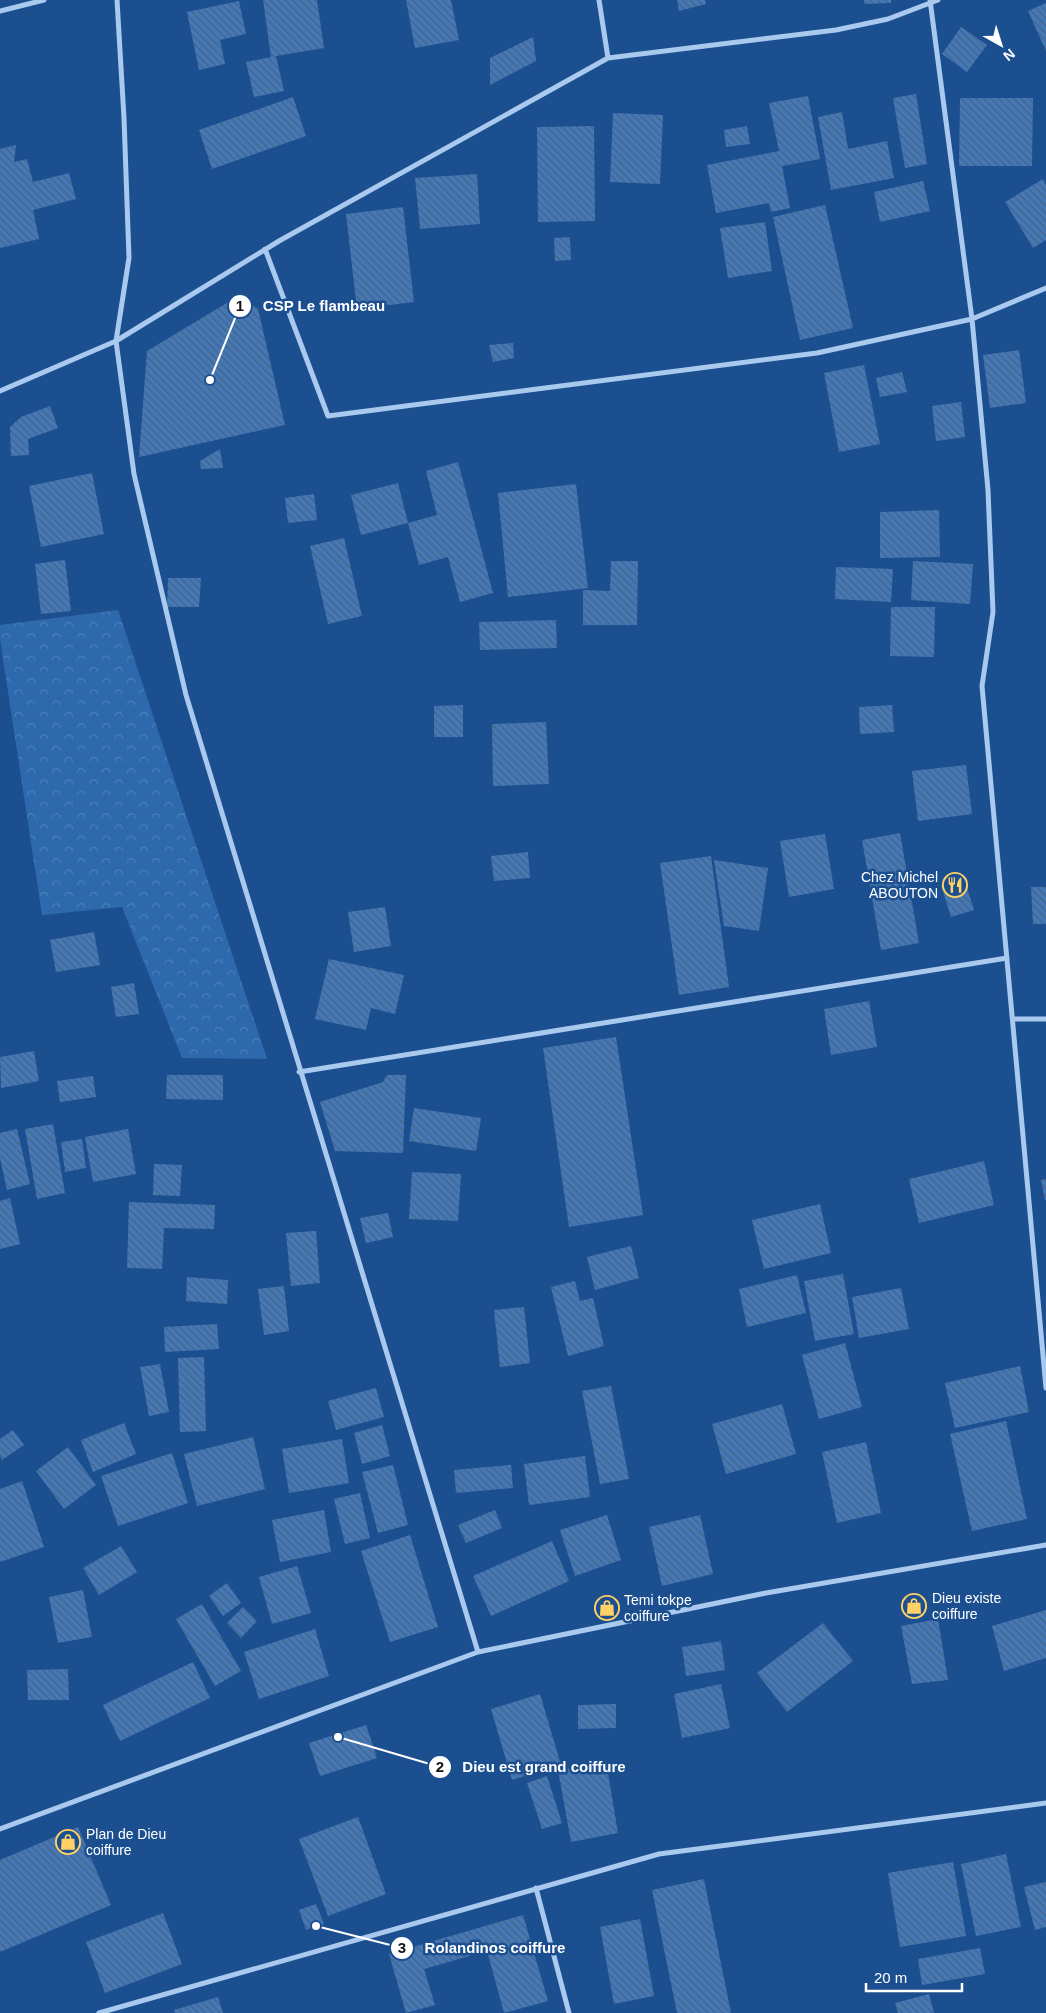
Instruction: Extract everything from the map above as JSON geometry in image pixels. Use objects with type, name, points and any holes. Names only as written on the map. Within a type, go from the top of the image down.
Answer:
[{"type":"street","points":[[0,11],[44,0]]},
{"type":"street","points":[[117,0],[124,118],[129,258],[116,341],[134,474],[186,696],[299,1072],[478,1652]]},
{"type":"street","points":[[599,0],[608,58]]},
{"type":"street","points":[[0,391],[116,341],[265,249],[608,58],[836,30],[888,19],[930,1],[938,0]]},
{"type":"street","points":[[930,1],[972,320],[988,490],[993,612],[982,686],[1046,1388]]},
{"type":"street","points":[[265,249],[328,416],[816,353],[972,320],[1046,288]]},
{"type":"street","points":[[299,1072],[1007,958]]},
{"type":"street","points":[[1013,1019],[1046,1019]]},
{"type":"street","points":[[0,1829],[478,1652],[766,1593],[1046,1545]]},
{"type":"street","points":[[99,2013],[659,1854],[1046,1803]]},
{"type":"street","points":[[536,1888],[569,2013]]},
{"type":"green space","points":[[118,610],[267,1059],[182,1058],[122,907],[42,915],[0,639],[0,625]]},
{"type":"building","points":[[263,0],[317,0],[324,48],[276,56],[284,91],[254,97],[246,62],[271,57]]},
{"type":"building","points":[[406,0],[451,0],[459,40],[415,48]]},
{"type":"building","points":[[677,0],[705,0],[706,4],[679,11]]},
{"type":"building","points":[[864,0],[891,0],[891,3],[864,4]]},
{"type":"building","points":[[239,1],[246,34],[220,40],[225,64],[199,70],[187,12]]},
{"type":"building","points":[[1046,3],[1046,51],[1028,11]]},
{"type":"building","points":[[961,27],[987,45],[967,72],[942,54]]},
{"type":"building","points":[[533,37],[536,61],[490,85],[490,58]]},
{"type":"building","points":[[916,94],[927,164],[905,168],[893,98]]},
{"type":"building","points":[[808,96],[820,159],[782,166],[790,208],[771,212],[769,203],[716,213],[707,165],[779,151],[769,103]]},
{"type":"building","points":[[293,97],[306,136],[212,169],[199,130]]},
{"type":"building","points":[[960,98],[1033,98],[1032,166],[959,166]]},
{"type":"building","points":[[842,112],[848,149],[887,141],[894,178],[831,190],[818,117]]},
{"type":"building","points":[[613,113],[663,115],[660,184],[610,182]]},
{"type":"building","points":[[594,126],[595,221],[538,222],[537,127]]},
{"type":"building","points":[[747,126],[750,144],[726,147],[724,130]]},
{"type":"building","points":[[16,145],[14,162],[27,159],[33,182],[69,173],[76,199],[33,210],[39,239],[0,248],[0,149]]},
{"type":"building","points":[[477,174],[480,224],[420,229],[415,178]]},
{"type":"building","points":[[1043,179],[1046,185],[1046,240],[1033,248],[1005,202]]},
{"type":"building","points":[[923,181],[930,211],[880,222],[874,192]]},
{"type":"building","points":[[825,205],[853,328],[800,340],[773,217]]},
{"type":"building","points":[[403,207],[414,302],[357,309],[346,214]]},
{"type":"building","points":[[765,222],[772,271],[728,278],[720,228]]},
{"type":"building","points":[[570,237],[571,260],[555,261],[554,238]]},
{"type":"building","points":[[240,295],[258,309],[285,425],[139,457],[147,351]]},
{"type":"building","points":[[513,343],[514,358],[493,362],[489,345]]},
{"type":"building","points":[[1019,350],[1026,403],[990,408],[983,355]]},
{"type":"building","points":[[864,365],[880,444],[839,452],[824,373]]},
{"type":"building","points":[[902,372],[907,392],[880,397],[876,378]]},
{"type":"building","points":[[961,402],[965,437],[936,441],[932,406]]},
{"type":"building","points":[[50,406],[58,428],[28,439],[29,455],[11,456],[10,427],[21,417]]},
{"type":"building","points":[[220,449],[223,468],[201,469],[200,461]]},
{"type":"building","points":[[458,462],[493,593],[460,602],[448,557],[419,565],[408,523],[437,515],[426,471]]},
{"type":"building","points":[[92,473],[104,534],[41,547],[29,486]]},
{"type":"building","points":[[398,483],[408,523],[361,535],[351,495]]},
{"type":"building","points":[[576,484],[588,588],[508,597],[498,493]]},
{"type":"building","points":[[314,494],[317,520],[288,523],[285,498]]},
{"type":"building","points":[[939,510],[940,557],[880,558],[880,512]]},
{"type":"building","points":[[344,538],[362,616],[328,624],[310,546]]},
{"type":"building","points":[[65,560],[71,611],[41,614],[35,564]]},
{"type":"building","points":[[611,561],[638,561],[637,625],[583,625],[583,590],[610,591]]},
{"type":"building","points":[[913,561],[973,564],[970,604],[911,600]]},
{"type":"building","points":[[836,567],[893,569],[891,602],[835,599]]},
{"type":"building","points":[[168,578],[201,578],[199,607],[167,607]]},
{"type":"building","points":[[891,607],[935,607],[934,657],[890,656]]},
{"type":"building","points":[[556,620],[557,648],[480,650],[479,622]]},
{"type":"building","points":[[463,705],[463,737],[434,737],[434,706]]},
{"type":"building","points":[[892,705],[894,732],[860,734],[859,707]]},
{"type":"building","points":[[546,722],[549,784],[493,786],[492,724]]},
{"type":"building","points":[[966,765],[972,814],[918,821],[912,771]]},
{"type":"building","points":[[900,833],[919,943],[881,950],[862,840]]},
{"type":"building","points":[[825,834],[834,889],[789,897],[780,841]]},
{"type":"building","points":[[528,852],[530,878],[494,881],[491,856]]},
{"type":"building","points":[[711,856],[729,987],[679,995],[660,863]]},
{"type":"building","points":[[714,860],[768,868],[759,931],[724,926]]},
{"type":"building","points":[[964,878],[974,910],[951,917],[941,885]]},
{"type":"building","points":[[1031,887],[1046,887],[1046,924],[1033,924]]},
{"type":"building","points":[[385,907],[391,946],[354,952],[348,912]]},
{"type":"building","points":[[94,932],[100,965],[56,972],[50,940]]},
{"type":"building","points":[[329,959],[404,975],[395,1014],[371,1008],[366,1030],[315,1019]]},
{"type":"building","points":[[134,983],[139,1014],[116,1017],[111,987]]},
{"type":"building","points":[[869,1001],[877,1047],[831,1055],[824,1009]]},
{"type":"building","points":[[616,1037],[643,1215],[569,1227],[543,1048]]},
{"type":"building","points":[[34,1051],[39,1081],[1,1088],[0,1057]]},
{"type":"building","points":[[167,1075],[223,1075],[223,1100],[166,1099]]},
{"type":"building","points":[[387,1075],[406,1075],[403,1153],[335,1151],[320,1102],[383,1082]]},
{"type":"building","points":[[93,1076],[96,1097],[60,1102],[57,1081]]},
{"type":"building","points":[[414,1108],[481,1118],[476,1151],[409,1141]]},
{"type":"building","points":[[53,1124],[65,1193],[37,1199],[25,1129]]},
{"type":"building","points":[[17,1129],[30,1184],[7,1190],[0,1158],[0,1133]]},
{"type":"building","points":[[128,1129],[136,1174],[93,1182],[85,1137]]},
{"type":"building","points":[[82,1139],[86,1168],[65,1172],[61,1142]]},
{"type":"building","points":[[984,1161],[994,1205],[919,1223],[909,1179]]},
{"type":"building","points":[[154,1164],[182,1165],[180,1196],[153,1195]]},
{"type":"building","points":[[412,1172],[461,1174],[458,1221],[409,1219]]},
{"type":"building","points":[[1046,1179],[1046,1200],[1045,1200],[1041,1180]]},
{"type":"building","points":[[10,1198],[20,1244],[0,1249],[0,1201]]},
{"type":"building","points":[[129,1202],[215,1205],[214,1229],[164,1228],[162,1269],[127,1268]]},
{"type":"building","points":[[820,1204],[831,1253],[764,1269],[752,1220]]},
{"type":"building","points":[[388,1213],[393,1237],[366,1243],[360,1218]]},
{"type":"building","points":[[316,1231],[320,1283],[291,1286],[286,1233]]},
{"type":"building","points":[[631,1246],[639,1278],[595,1290],[587,1257]]},
{"type":"building","points":[[843,1274],[854,1334],[815,1341],[804,1281]]},
{"type":"building","points":[[797,1275],[806,1313],[747,1327],[739,1289]]},
{"type":"building","points":[[187,1277],[228,1280],[227,1304],[186,1301]]},
{"type":"building","points":[[575,1281],[580,1301],[593,1298],[604,1346],[568,1356],[551,1287]]},
{"type":"building","points":[[284,1286],[289,1331],[264,1335],[258,1289]]},
{"type":"building","points":[[901,1288],[909,1329],[859,1338],[852,1297]]},
{"type":"building","points":[[524,1307],[530,1363],[500,1367],[494,1310]]},
{"type":"building","points":[[217,1324],[219,1349],[165,1352],[164,1327]]},
{"type":"building","points":[[845,1343],[862,1407],[819,1419],[802,1355]]},
{"type":"building","points":[[204,1357],[206,1431],[180,1432],[178,1358]]},
{"type":"building","points":[[160,1364],[169,1412],[149,1416],[140,1367]]},
{"type":"building","points":[[1020,1366],[1029,1412],[955,1428],[945,1383]]},
{"type":"building","points":[[611,1386],[629,1479],[600,1484],[582,1391]]},
{"type":"building","points":[[376,1388],[384,1417],[336,1430],[328,1401]]},
{"type":"building","points":[[782,1404],[796,1454],[726,1474],[712,1424]]},
{"type":"building","points":[[1006,1421],[1027,1519],[972,1531],[950,1434]]},
{"type":"building","points":[[124,1423],[136,1454],[93,1472],[81,1440]]},
{"type":"building","points":[[382,1425],[390,1456],[362,1464],[354,1433]]},
{"type":"building","points":[[13,1430],[24,1445],[2,1460],[0,1456],[0,1439]]},
{"type":"building","points":[[253,1437],[265,1489],[197,1506],[184,1454]]},
{"type":"building","points":[[342,1439],[349,1483],[289,1493],[282,1449]]},
{"type":"building","points":[[866,1442],[881,1513],[837,1523],[822,1452]]},
{"type":"building","points":[[68,1447],[96,1485],[64,1509],[36,1471]]},
{"type":"building","points":[[172,1453],[188,1503],[118,1526],[101,1476]]},
{"type":"building","points":[[585,1456],[590,1497],[529,1505],[524,1464]]},
{"type":"building","points":[[393,1465],[408,1525],[378,1533],[362,1472]]},
{"type":"building","points":[[511,1465],[513,1488],[456,1493],[454,1470]]},
{"type":"building","points":[[22,1481],[44,1547],[0,1562],[0,1489]]},
{"type":"building","points":[[360,1493],[370,1538],[345,1544],[334,1499]]},
{"type":"building","points":[[324,1510],[331,1552],[280,1562],[272,1520]]},
{"type":"building","points":[[495,1510],[502,1528],[466,1543],[458,1525]]},
{"type":"building","points":[[607,1515],[621,1560],[575,1576],[560,1530]]},
{"type":"building","points":[[700,1515],[713,1574],[662,1586],[649,1527]]},
{"type":"building","points":[[410,1535],[438,1627],[390,1642],[361,1551]]},
{"type":"building","points":[[552,1541],[569,1581],[491,1616],[473,1576]]},
{"type":"building","points":[[121,1546],[137,1572],[99,1595],[83,1568]]},
{"type":"building","points":[[297,1566],[311,1613],[272,1624],[259,1577]]},
{"type":"building","points":[[227,1583],[241,1603],[223,1616],[209,1596]]},
{"type":"building","points":[[83,1590],[92,1637],[58,1643],[49,1597]]},
{"type":"building","points":[[202,1604],[241,1671],[215,1686],[176,1619]]},
{"type":"building","points":[[243,1607],[257,1621],[241,1638],[227,1623]]},
{"type":"building","points":[[1046,1610],[1046,1658],[1004,1671],[992,1626]]},
{"type":"building","points":[[938,1619],[948,1680],[912,1684],[901,1626]]},
{"type":"building","points":[[823,1623],[853,1661],[787,1712],[757,1673]]},
{"type":"building","points":[[315,1629],[329,1676],[259,1699],[244,1652]]},
{"type":"building","points":[[721,1641],[725,1670],[686,1676],[682,1647]]},
{"type":"building","points":[[193,1662],[210,1698],[120,1741],[103,1705]]},
{"type":"building","points":[[68,1669],[69,1700],[28,1700],[27,1670]]},
{"type":"building","points":[[721,1684],[730,1728],[682,1738],[674,1694]]},
{"type":"building","points":[[540,1694],[561,1765],[512,1780],[491,1709]]},
{"type":"building","points":[[616,1704],[616,1728],[578,1729],[578,1705]]},
{"type":"building","points":[[366,1725],[377,1758],[320,1776],[309,1743]]},
{"type":"building","points":[[606,1761],[618,1833],[571,1842],[558,1770]]},
{"type":"building","points":[[547,1776],[562,1823],[542,1829],[527,1783]]},
{"type":"building","points":[[358,1817],[386,1894],[328,1916],[299,1839]]},
{"type":"building","points":[[78,1827],[111,1905],[0,1952],[0,1860]]},
{"type":"building","points":[[1006,1854],[1021,1927],[976,1936],[961,1864]]},
{"type":"building","points":[[953,1862],[966,1936],[900,1947],[888,1873]]},
{"type":"building","points":[[704,1879],[731,2013],[677,2013],[652,1890]]},
{"type":"building","points":[[1046,1882],[1046,1927],[1035,1930],[1024,1887]]},
{"type":"building","points":[[316,1904],[324,1924],[306,1930],[299,1910]]},
{"type":"building","points":[[163,1913],[182,1964],[105,1993],[86,1942]]},
{"type":"building","points":[[523,1915],[548,2001],[504,2013],[487,1951],[424,1969],[435,2005],[406,2013],[389,1954]]},
{"type":"building","points":[[640,1919],[654,1996],[614,2004],[600,1927]]},
{"type":"building","points":[[980,1948],[985,1974],[922,1985],[918,1959]]},
{"type":"building","points":[[929,1994],[934,2013],[898,2013],[895,2003]]},
{"type":"building","points":[[218,1997],[223,2013],[175,2013],[174,2010]]},
{"type":"place","name":"CSP Le flambeau","points":[[210,380]]},
{"type":"place","name":"Chez Michel ABOUTON","points":[[955,885]]},
{"type":"place","name":"Dieu existe coiffure","points":[[914,1606]]},
{"type":"place","name":"Temi tokpe coiffure","points":[[607,1608]]},
{"type":"place","name":"Dieu est grand coiffure","points":[[338,1737]]},
{"type":"place","name":"Plan de Dieu coiffure","points":[[68,1842]]},
{"type":"place","name":"Rolandinos coiffure","points":[[316,1926]]}]
